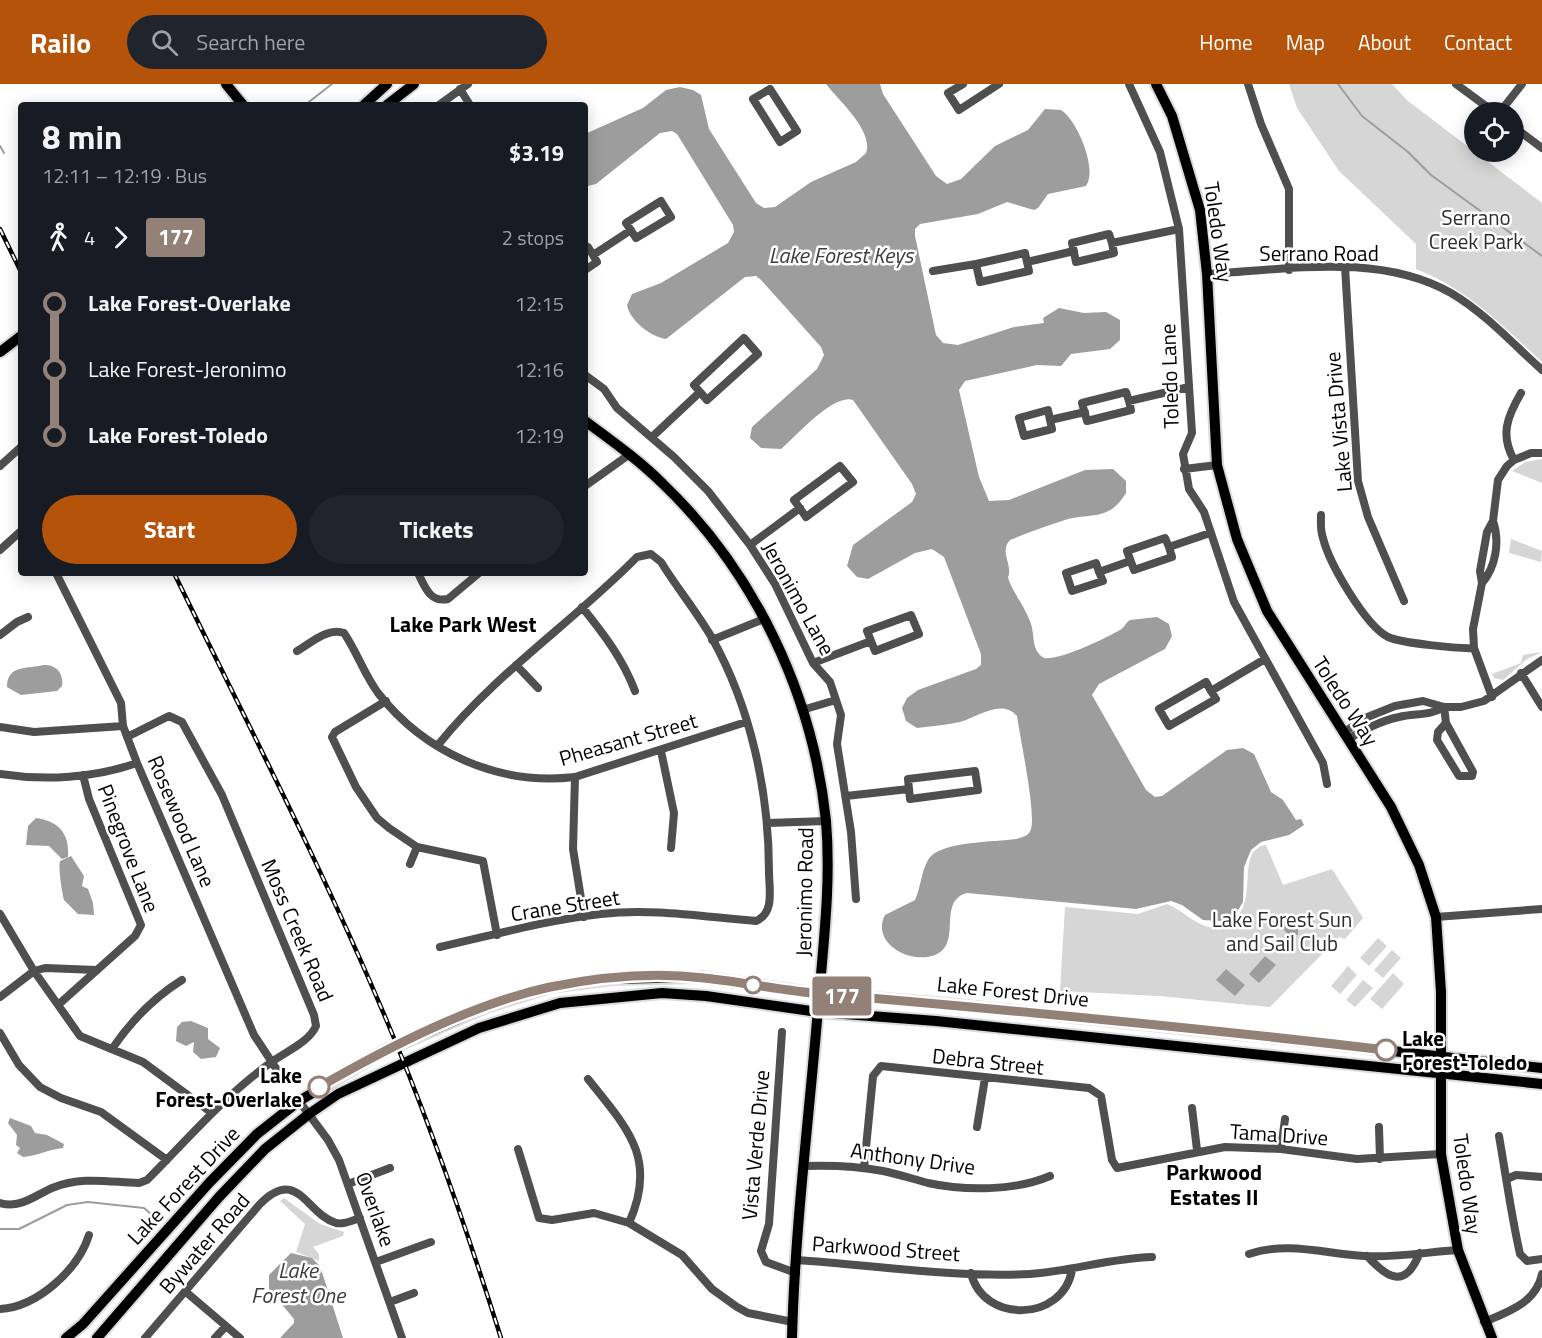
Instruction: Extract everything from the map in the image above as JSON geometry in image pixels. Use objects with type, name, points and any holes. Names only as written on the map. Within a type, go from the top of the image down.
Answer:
[{"type":"main road","points":[[226,84],[241,102]]},
{"type":"main road","points":[[367,102],[387,84]]},
{"type":"main road","points":[[391,102],[414,84]]},
{"type":"main road","name":"Toledo Way","points":[[1156,84],[1172,117],[1186,157],[1200,210],[1207,274],[1217,465],[1237,539],[1263,603],[1406,836],[1419,865],[1436,917],[1441,992],[1441,1154],[1458,1250],[1492,1338]]},
{"type":"main road","points":[[3,350],[18,338]]},
{"type":"main road","points":[[3,350],[18,347]]},
{"type":"main road","name":"Jeronimo Road","points":[[588,423],[630,454],[672,493],[702,526],[746,585],[764,618],[802,710],[817,761],[826,821],[827,909],[792,1338]]},
{"type":"main road","name":"Lake Forest Drive","points":[[66,1338],[83,1323],[209,1183],[257,1134],[299,1101],[382,1052],[486,1007],[550,987],[612,978],[701,977],[819,994],[937,1003],[1542,1068]]},
{"type":"main road","name":"Lake Forest Drive","points":[[97,1338],[227,1189],[265,1149],[309,1114],[338,1094],[479,1028],[560,1002],[662,993],[818,1012],[936,1021],[1542,1084]]},
{"type":"street","points":[[756,84],[762,94]]},
{"type":"street","points":[[963,84],[948,93],[959,110],[999,84]]},
{"type":"street","name":"Toledo Lane","points":[[1129,84],[1160,152],[1179,229],[1192,433],[1183,454],[1189,489],[1204,512],[1234,602],[1323,763],[1328,784]]},
{"type":"street","points":[[1248,84],[1261,124],[1289,189],[1289,270]]},
{"type":"street","points":[[1456,84],[1480,102]]},
{"type":"street","points":[[1508,102],[1522,84]]},
{"type":"street","points":[[443,102],[464,86],[469,102]]},
{"type":"street","points":[[770,89],[797,131],[780,142],[753,99],[762,94],[770,89]]},
{"type":"street","points":[[1524,134],[1542,148]]},
{"type":"street","points":[[661,201],[671,217],[636,238],[631,230],[626,223],[661,201]]},
{"type":"street","points":[[1112,243],[1179,229]]},
{"type":"street","points":[[593,255],[631,230]]},
{"type":"street","points":[[1109,234],[1112,243],[1114,253],[1077,262],[1072,243],[1109,234]]},
{"type":"street","points":[[588,247],[597,262],[588,268]]},
{"type":"street","points":[[1027,262],[1074,251]]},
{"type":"street","points":[[933,272],[1025,253],[1029,271],[980,282],[976,264]]},
{"type":"street","name":"Serrano Road","points":[[1207,274],[1345,267],[1404,274],[1450,293],[1476,311],[1542,370]]},
{"type":"street","name":"Lake Vista Drive","points":[[1345,267],[1358,482],[1368,517],[1404,601]]},
{"type":"street","points":[[744,338],[758,354],[707,400],[700,392],[694,385],[744,338]]},
{"type":"street","name":"Jeronimo Lane","points":[[588,377],[604,389],[617,408],[692,473],[750,545],[780,594],[813,663],[830,682],[841,720],[837,744],[846,796],[856,899]]},
{"type":"street","points":[[1129,401],[1189,387]]},
{"type":"street","points":[[652,437],[700,392]]},
{"type":"street","points":[[1126,392],[1129,401],[1131,410],[1087,421],[1082,403],[1126,392]]},
{"type":"street","points":[[1514,460],[1506,443],[1505,430],[1521,393]]},
{"type":"street","points":[[1050,420],[1085,412]]},
{"type":"street","points":[[0,466],[18,450]]},
{"type":"street","points":[[1492,697],[1474,648],[1473,629],[1482,583],[1490,573],[1497,541],[1493,521],[1498,480],[1503,470],[1514,460],[1531,453],[1542,453]]},
{"type":"street","points":[[588,484],[630,454]]},
{"type":"street","points":[[1184,470],[1217,465]]},
{"type":"street","points":[[840,466],[853,482],[806,517],[800,508],[794,500],[840,466]]},
{"type":"street","points":[[750,545],[800,508]]},
{"type":"street","points":[[1321,515],[1322,538],[1330,555],[1352,595],[1381,632],[1400,640],[1462,649],[1474,648]]},
{"type":"street","points":[[1168,547],[1210,533]]},
{"type":"street","points":[[0,550],[18,534]]},
{"type":"street","points":[[1165,538],[1168,547],[1172,557],[1134,570],[1127,551],[1165,538]]},
{"type":"street","points":[[438,746],[461,716],[516,665],[637,557],[651,554],[661,562],[712,640],[746,722],[757,760],[768,823],[826,821]]},
{"type":"street","points":[[1099,572],[1130,561]]},
{"type":"street","name":"Rosewood Lane","points":[[58,576],[121,703],[123,726],[137,764],[254,1035],[283,1079]]},
{"type":"street","points":[[419,576],[425,589],[435,599],[448,599],[475,576]]},
{"type":"street","points":[[582,606],[604,634],[628,672],[635,691]]},
{"type":"street","points":[[911,615],[919,634],[875,651],[871,641],[867,631],[911,615]]},
{"type":"street","points":[[0,635],[28,616]]},
{"type":"street","points":[[712,640],[764,618]]},
{"type":"street","name":"Pheasant Street","points":[[297,651],[329,632],[344,633],[372,683],[397,715],[438,746],[465,761],[498,773],[545,780],[575,777],[746,722]]},
{"type":"street","points":[[813,663],[871,641]]},
{"type":"street","points":[[1211,691],[1265,659]]},
{"type":"street","points":[[1345,736],[1365,718],[1395,706],[1423,701],[1444,707],[1468,705],[1492,697],[1521,673],[1542,660]]},
{"type":"street","points":[[516,665],[538,688]]},
{"type":"street","points":[[1521,673],[1542,707]]},
{"type":"street","points":[[1206,682],[1211,691],[1216,699],[1169,726],[1159,709],[1206,682]]},
{"type":"street","points":[[802,710],[836,700]]},
{"type":"street","points":[[386,701],[338,730],[332,737],[367,805],[389,828],[417,847],[483,861],[497,935]]},
{"type":"street","points":[[1444,707],[1446,723],[1473,772],[1472,776],[1459,776],[1437,740],[1438,732],[1446,723]]},
{"type":"street","name":"Moss Creek Road","points":[[0,1203],[20,1204],[61,1185],[86,1179],[144,1182],[212,1113],[271,1062],[309,1036],[316,1026],[316,1020],[222,795],[182,722],[177,717],[166,717],[127,737]]},
{"type":"street","points":[[0,727],[34,732],[123,726]]},
{"type":"street","points":[[661,751],[674,813],[671,848]]},
{"type":"street","points":[[0,776],[84,775],[111,772],[137,764]]},
{"type":"street","points":[[975,771],[978,790],[910,799],[909,789],[908,778],[975,771]]},
{"type":"street","name":"Pinegrove Lane","points":[[58,1005],[135,936],[141,926],[89,799],[84,775]]},
{"type":"street","points":[[575,777],[573,849],[584,917]]},
{"type":"street","points":[[846,796],[909,789]]},
{"type":"street","name":"Crane Street","points":[[440,947],[602,914],[674,913],[756,921],[766,914],[769,899],[768,823]]},
{"type":"street","points":[[410,864],[417,847]]},
{"type":"street","points":[[1436,917],[1542,909]]},
{"type":"street","points":[[0,914],[34,970],[80,1036],[143,1062],[212,1113]]},
{"type":"street","points":[[0,997],[34,970],[45,968],[97,970]]},
{"type":"street","points":[[112,1049],[129,1023],[166,990],[182,980]]},
{"type":"street","name":"Vista Verde Drive","points":[[782,1032],[769,1224],[761,1251],[766,1262],[796,1273]]},
{"type":"street","points":[[0,1033],[19,1065],[40,1087],[61,1098],[101,1112],[167,1160]]},
{"type":"street","name":"Debra Street","points":[[864,1168],[873,1076],[877,1069],[889,1067],[1089,1088],[1096,1091],[1104,1103],[1112,1160],[1117,1168]]},
{"type":"street","points":[[977,1127],[985,1078]]},
{"type":"street","points":[[588,1080],[632,1137],[639,1157],[641,1188],[630,1223]]},
{"type":"street","name":"Overlake","points":[[299,1101],[335,1151],[402,1338]]},
{"type":"street","points":[[1192,1108],[1197,1150]]},
{"type":"street","points":[[1281,1149],[1285,1119]]},
{"type":"street","points":[[1379,1127],[1380,1159]]},
{"type":"street","points":[[1499,1136],[1507,1179],[1506,1191],[1522,1259],[1542,1260]]},
{"type":"street","name":"Tama Drive","points":[[1117,1168],[1197,1150],[1225,1147],[1281,1149],[1380,1159],[1441,1154]]},
{"type":"street","points":[[518,1149],[539,1218],[552,1220],[594,1213],[630,1223],[682,1255],[712,1289],[737,1307],[748,1313],[793,1322]]},
{"type":"street","name":"Anthony Drive","points":[[805,1166],[838,1165],[864,1168],[928,1183],[964,1186],[1020,1186],[1050,1176]]},
{"type":"street","points":[[348,1184],[390,1168]]},
{"type":"street","points":[[1507,1179],[1516,1175],[1542,1177]]},
{"type":"street","name":"Bywater Road","points":[[145,1338],[260,1204],[274,1192],[284,1190],[296,1192],[334,1222],[341,1224],[360,1218]]},
{"type":"street","points":[[0,1310],[24,1305],[45,1294],[84,1249],[89,1235]]},
{"type":"street","points":[[376,1262],[430,1242]]},
{"type":"street","points":[[1249,1254],[1265,1249],[1281,1248],[1367,1256],[1458,1250]]},
{"type":"street","points":[[1367,1256],[1386,1273],[1401,1276],[1408,1273],[1420,1253]]},
{"type":"street","name":"Parkwood Street","points":[[797,1260],[971,1273],[1029,1274],[1072,1270],[1125,1257],[1152,1257]]},
{"type":"street","name":"Parkwood Street","points":[[971,1273],[974,1286],[979,1292],[996,1304],[1024,1312],[1050,1302],[1066,1286],[1072,1270]]},
{"type":"street","points":[[1484,1322],[1519,1307],[1537,1288],[1542,1274]]},
{"type":"street","points":[[186,1292],[240,1338]]},
{"type":"street","points":[[390,1302],[414,1293]]},
{"type":"street","points":[[215,1338],[226,1326]]},
{"type":"green space","name":"Serrano Creek Park","points":[[1289,84],[1392,84],[1408,101],[1464,144],[1464,162],[1488,162],[1542,203],[1542,362],[1468,297],[1416,269],[1416,244],[1339,171],[1297,108]]},
{"type":"green space","points":[[1542,459],[1542,483],[1512,471],[1525,462]]},
{"type":"green space","points":[[1511,539],[1542,551],[1541,562],[1509,553]]},
{"type":"green space","points":[[1542,652],[1527,659],[1503,680],[1494,678],[1492,674],[1521,663],[1523,655]]},
{"type":"green space","name":"Lake Forest Sun and Sail Club","points":[[1266,845],[1283,885],[1332,869],[1363,918],[1345,939],[1339,937],[1270,1007],[1159,996],[1060,991],[1065,907],[1138,914],[1167,904],[1203,925],[1215,927],[1226,924],[1237,917],[1244,906],[1251,857],[1256,849]]},
{"type":"green space","points":[[1378,938],[1387,946],[1369,966],[1360,958]]},
{"type":"green space","points":[[1392,950],[1401,958],[1383,978],[1374,970]]},
{"type":"green space","points":[[1348,966],[1357,975],[1340,994],[1331,986]]},
{"type":"green space","points":[[1393,973],[1404,984],[1382,1009],[1370,999]]},
{"type":"green space","points":[[1363,980],[1373,988],[1355,1007],[1346,1000]]},
{"type":"green space","points":[[284,1198],[320,1224],[344,1232],[343,1236],[313,1247],[319,1254],[319,1261],[296,1252],[305,1224],[280,1201]]},
{"type":"water","name":"Lake Forest Keys","points":[[826,84],[880,84],[883,94],[936,176],[947,184],[961,179],[995,146],[1028,130],[1045,109],[1061,110],[1079,134],[1088,157],[1089,178],[1086,186],[1048,194],[1034,210],[1007,202],[978,214],[920,224],[915,229],[915,236],[936,335],[943,343],[958,345],[1014,327],[1044,323],[1043,318],[1059,308],[1084,313],[1106,312],[1120,320],[1120,340],[1110,349],[1071,354],[1061,366],[1037,365],[965,381],[959,390],[979,477],[989,501],[1009,500],[1085,470],[1113,469],[1126,481],[1126,493],[1120,502],[1107,512],[1068,519],[1010,540],[1006,554],[1009,568],[1008,578],[1029,618],[1037,651],[1044,658],[1071,653],[1094,643],[1120,630],[1130,620],[1157,617],[1169,624],[1172,636],[1165,649],[1099,684],[1092,695],[1146,790],[1155,797],[1162,796],[1227,750],[1243,748],[1254,754],[1271,792],[1283,800],[1296,820],[1301,819],[1304,825],[1289,835],[1261,842],[1251,850],[1244,867],[1243,902],[1237,912],[1221,921],[1203,920],[1182,905],[1171,901],[1136,909],[967,893],[958,897],[953,904],[948,941],[937,954],[927,957],[906,955],[896,950],[883,935],[882,925],[885,915],[915,900],[928,860],[934,854],[955,846],[1016,839],[1029,833],[1032,820],[1030,792],[1017,716],[1011,711],[997,709],[944,725],[917,728],[906,721],[902,708],[907,698],[918,690],[976,669],[981,665],[981,654],[944,557],[932,549],[915,553],[868,579],[857,577],[847,566],[853,545],[912,502],[916,494],[912,484],[853,400],[836,403],[826,409],[781,449],[761,448],[750,438],[752,427],[817,369],[824,355],[821,347],[761,280],[756,276],[745,277],[666,339],[648,332],[632,317],[627,305],[632,294],[661,283],[728,243],[734,232],[733,225],[677,134],[672,131],[660,133],[596,184],[588,186],[588,133],[643,108],[666,90],[680,87],[693,90],[701,95],[709,129],[756,203],[764,208],[775,207],[811,182],[856,162],[866,153],[865,135]]},
{"type":"water","points":[[43,665],[52,666],[60,673],[62,686],[57,691],[21,695],[7,687],[11,674],[15,671]]},
{"type":"water","points":[[36,818],[51,822],[61,830],[67,841],[68,857],[62,859],[49,846],[26,845],[28,826]]},
{"type":"water","points":[[71,856],[84,876],[82,886],[88,889],[94,915],[78,914],[64,900],[60,861]]},
{"type":"water","points":[[1289,918],[1304,924],[1303,928],[1298,929],[1298,935],[1288,934],[1283,929],[1284,922]]},
{"type":"water","points":[[1265,956],[1276,965],[1259,983],[1249,974]]},
{"type":"water","points":[[1226,969],[1245,985],[1235,996],[1216,980]]},
{"type":"water","points":[[191,1021],[208,1028],[208,1039],[220,1048],[216,1057],[201,1059],[193,1052],[194,1042],[186,1046],[176,1041],[177,1027],[182,1022]]},
{"type":"water","points":[[10,1118],[31,1126],[35,1133],[47,1135],[64,1144],[63,1148],[23,1157],[17,1153],[20,1148],[16,1145],[17,1135],[8,1123]]},
{"type":"water","name":"Lake Forest One","points":[[291,1253],[312,1258],[320,1266],[343,1338],[280,1338],[294,1323],[294,1319],[269,1289],[269,1275]]},
{"type":"waterway","points":[[309,102],[332,84]]},
{"type":"waterway","points":[[1338,84],[1362,116],[1408,152],[1431,175],[1542,256]]},
{"type":"waterway","points":[[0,146],[4,153]]},
{"type":"waterway","points":[[0,1229],[19,1229],[67,1205],[88,1202],[144,1208],[152,1215]]},
{"type":"railway","points":[[0,229],[18,266]]},
{"type":"railway","points":[[175,576],[310,850],[386,1019],[447,1177],[501,1338]]},
{"type":"bus line","name":"177","points":[[319,1087],[382,1052],[486,1007],[550,987],[612,978],[701,977],[819,994],[937,1003],[1386,1050]]},
{"type":"place","name":"Lake Forest-Toledo","points":[[1386,1050]]},
{"type":"place","name":"Lake Forest-Overlake","points":[[319,1087]]},
{"type":"district","name":"Lake Park West","points":[[463,624]]},
{"type":"district","name":"Parkwood Estates II","points":[[1214,1184]]}]
